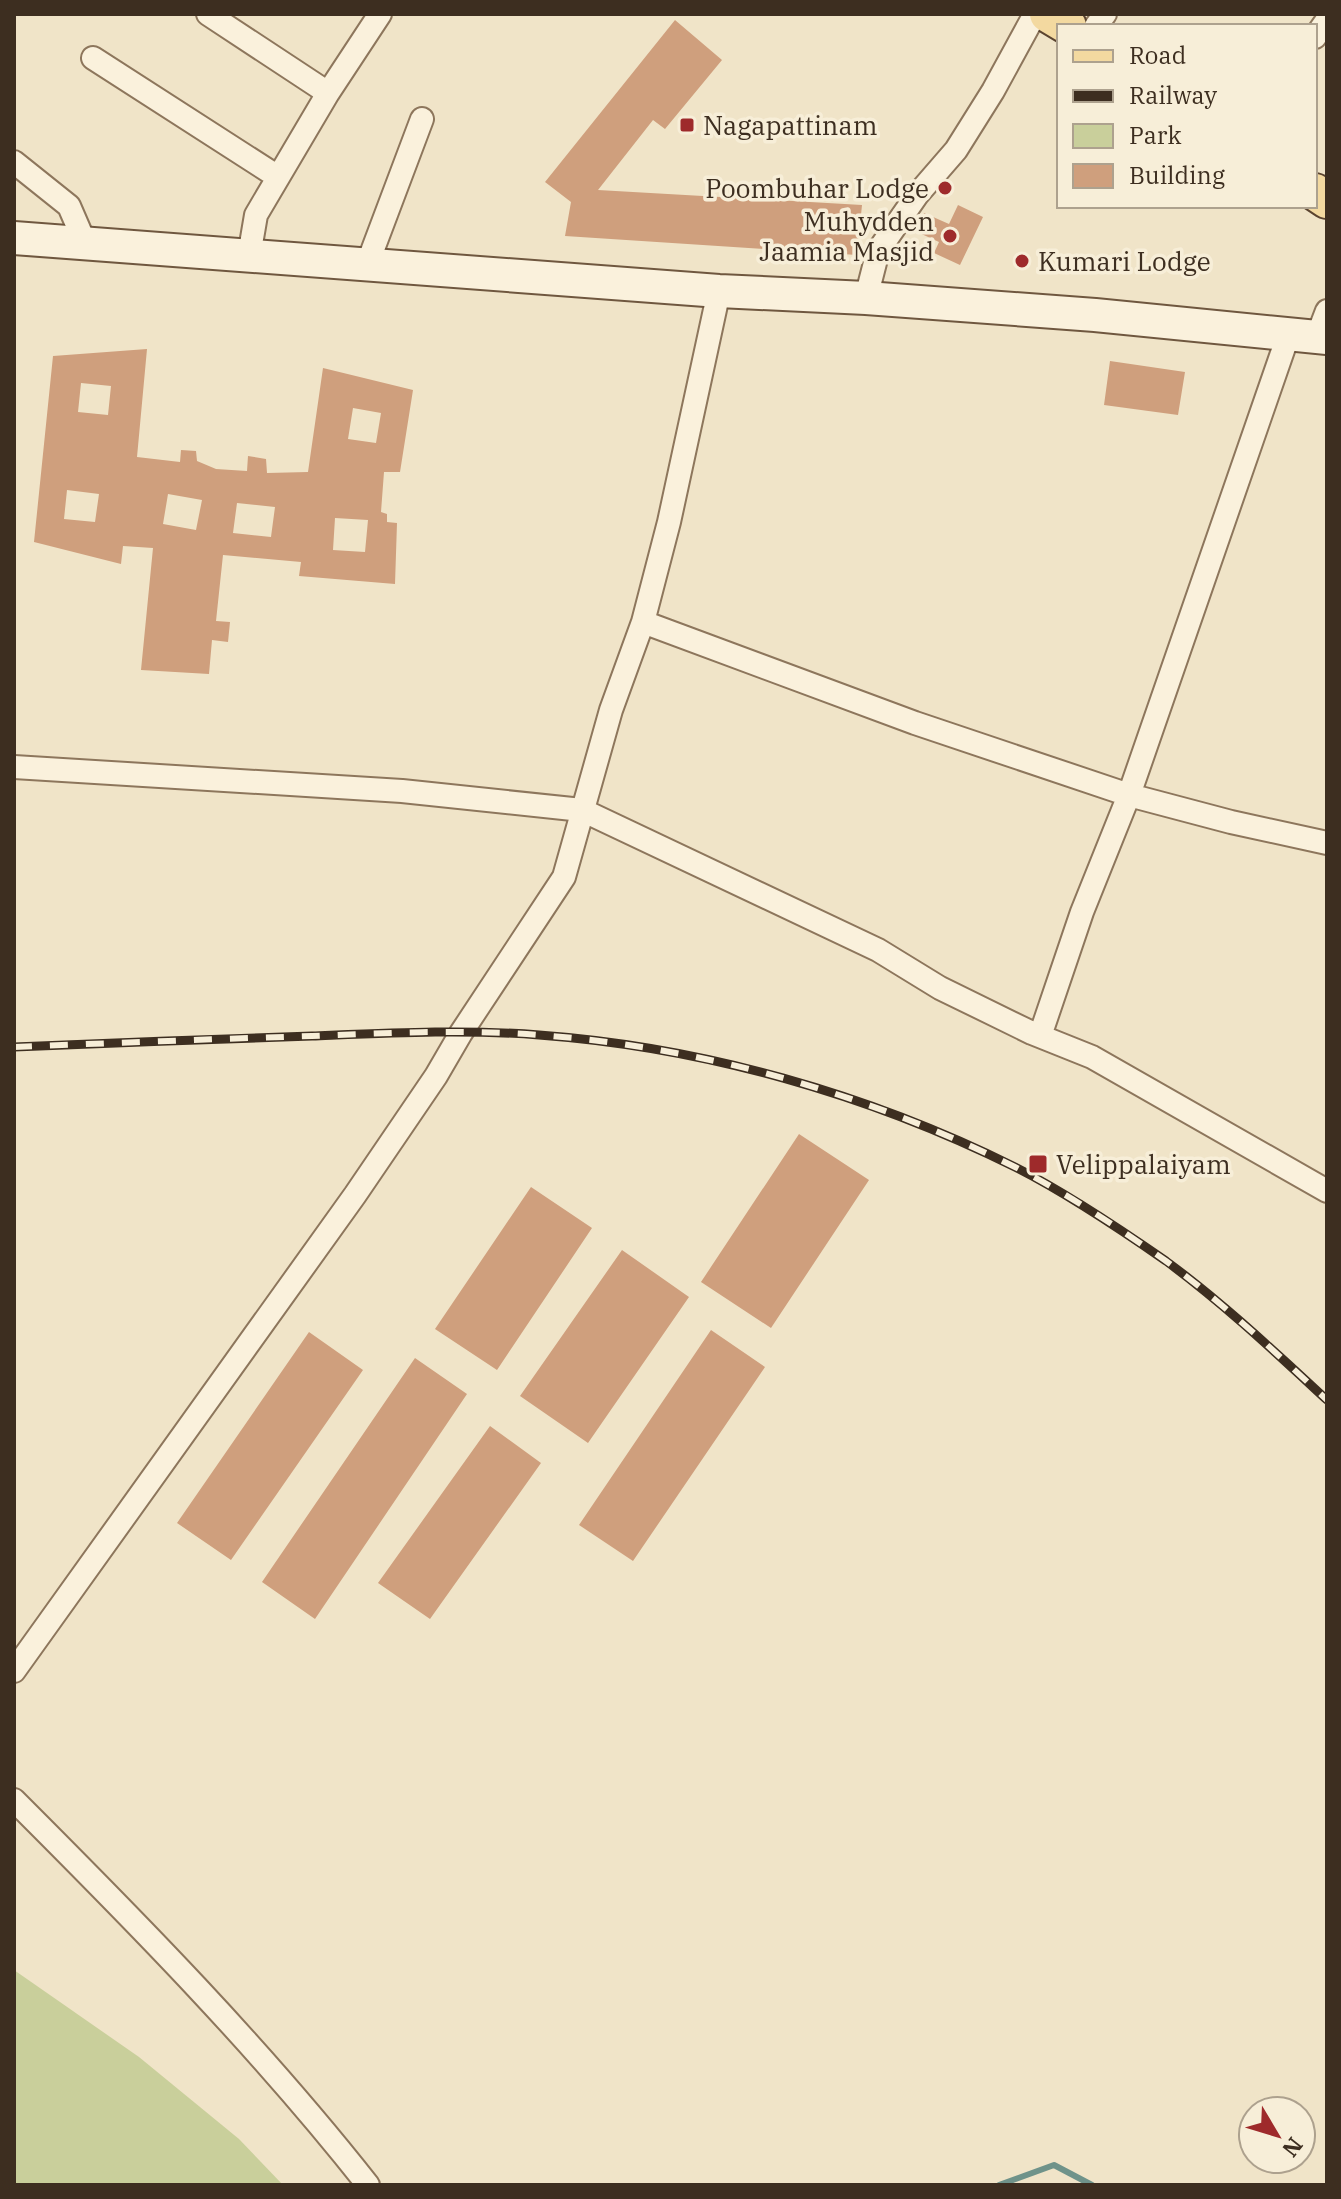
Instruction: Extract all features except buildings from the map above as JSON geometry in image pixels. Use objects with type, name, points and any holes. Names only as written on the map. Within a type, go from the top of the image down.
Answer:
[{"type":"main road","points":[[14,238],[719,291],[866,298],[1315,330]]},
{"type":"street","points":[[208,14],[328,93]]},
{"type":"street","points":[[249,256],[256,215],[328,93],[380,14]]},
{"type":"street","points":[[866,298],[878,251],[917,195],[956,150],[1035,14]]},
{"type":"street","points":[[93,58],[278,177]]},
{"type":"street","points":[[367,265],[422,119]]},
{"type":"street","points":[[14,162],[69,206],[85,243]]},
{"type":"street","points":[[14,1671],[299,1276],[436,1076],[564,877],[611,710],[643,622],[669,522],[719,291]]},
{"type":"street","points":[[1040,1036],[1082,912],[1315,330]]},
{"type":"street","points":[[643,622],[860,704],[1129,795],[1327,843]]},
{"type":"street","points":[[14,767],[402,791],[582,810],[878,950],[940,988],[1092,1057],[1327,1191]]},
{"type":"street","points":[[14,1800],[266,2063],[368,2185]]},
{"type":"green space","points":[[14,1970],[139,2057],[239,2139],[283,2185],[14,2185]]},
{"type":"waterway","points":[[999,2185],[1054,2165],[1092,2185]]},
{"type":"railway","points":[[14,1047],[397,1033],[511,1033],[662,1050],[783,1078],[902,1117],[959,1141],[1015,1167],[1092,1211],[1187,1277],[1327,1400]]},
{"type":"place","name":"Nagapattinam","points":[[687,125]]},
{"type":"place","name":"Poombuhar Lodge","points":[[945,188]]},
{"type":"place","name":"Muhydden Jaamia Masjid","points":[[950,236]]},
{"type":"place","name":"Kumari Lodge","points":[[1022,261]]},
{"type":"place","name":"Velippalaiyam","points":[[1038,1164]]}]
